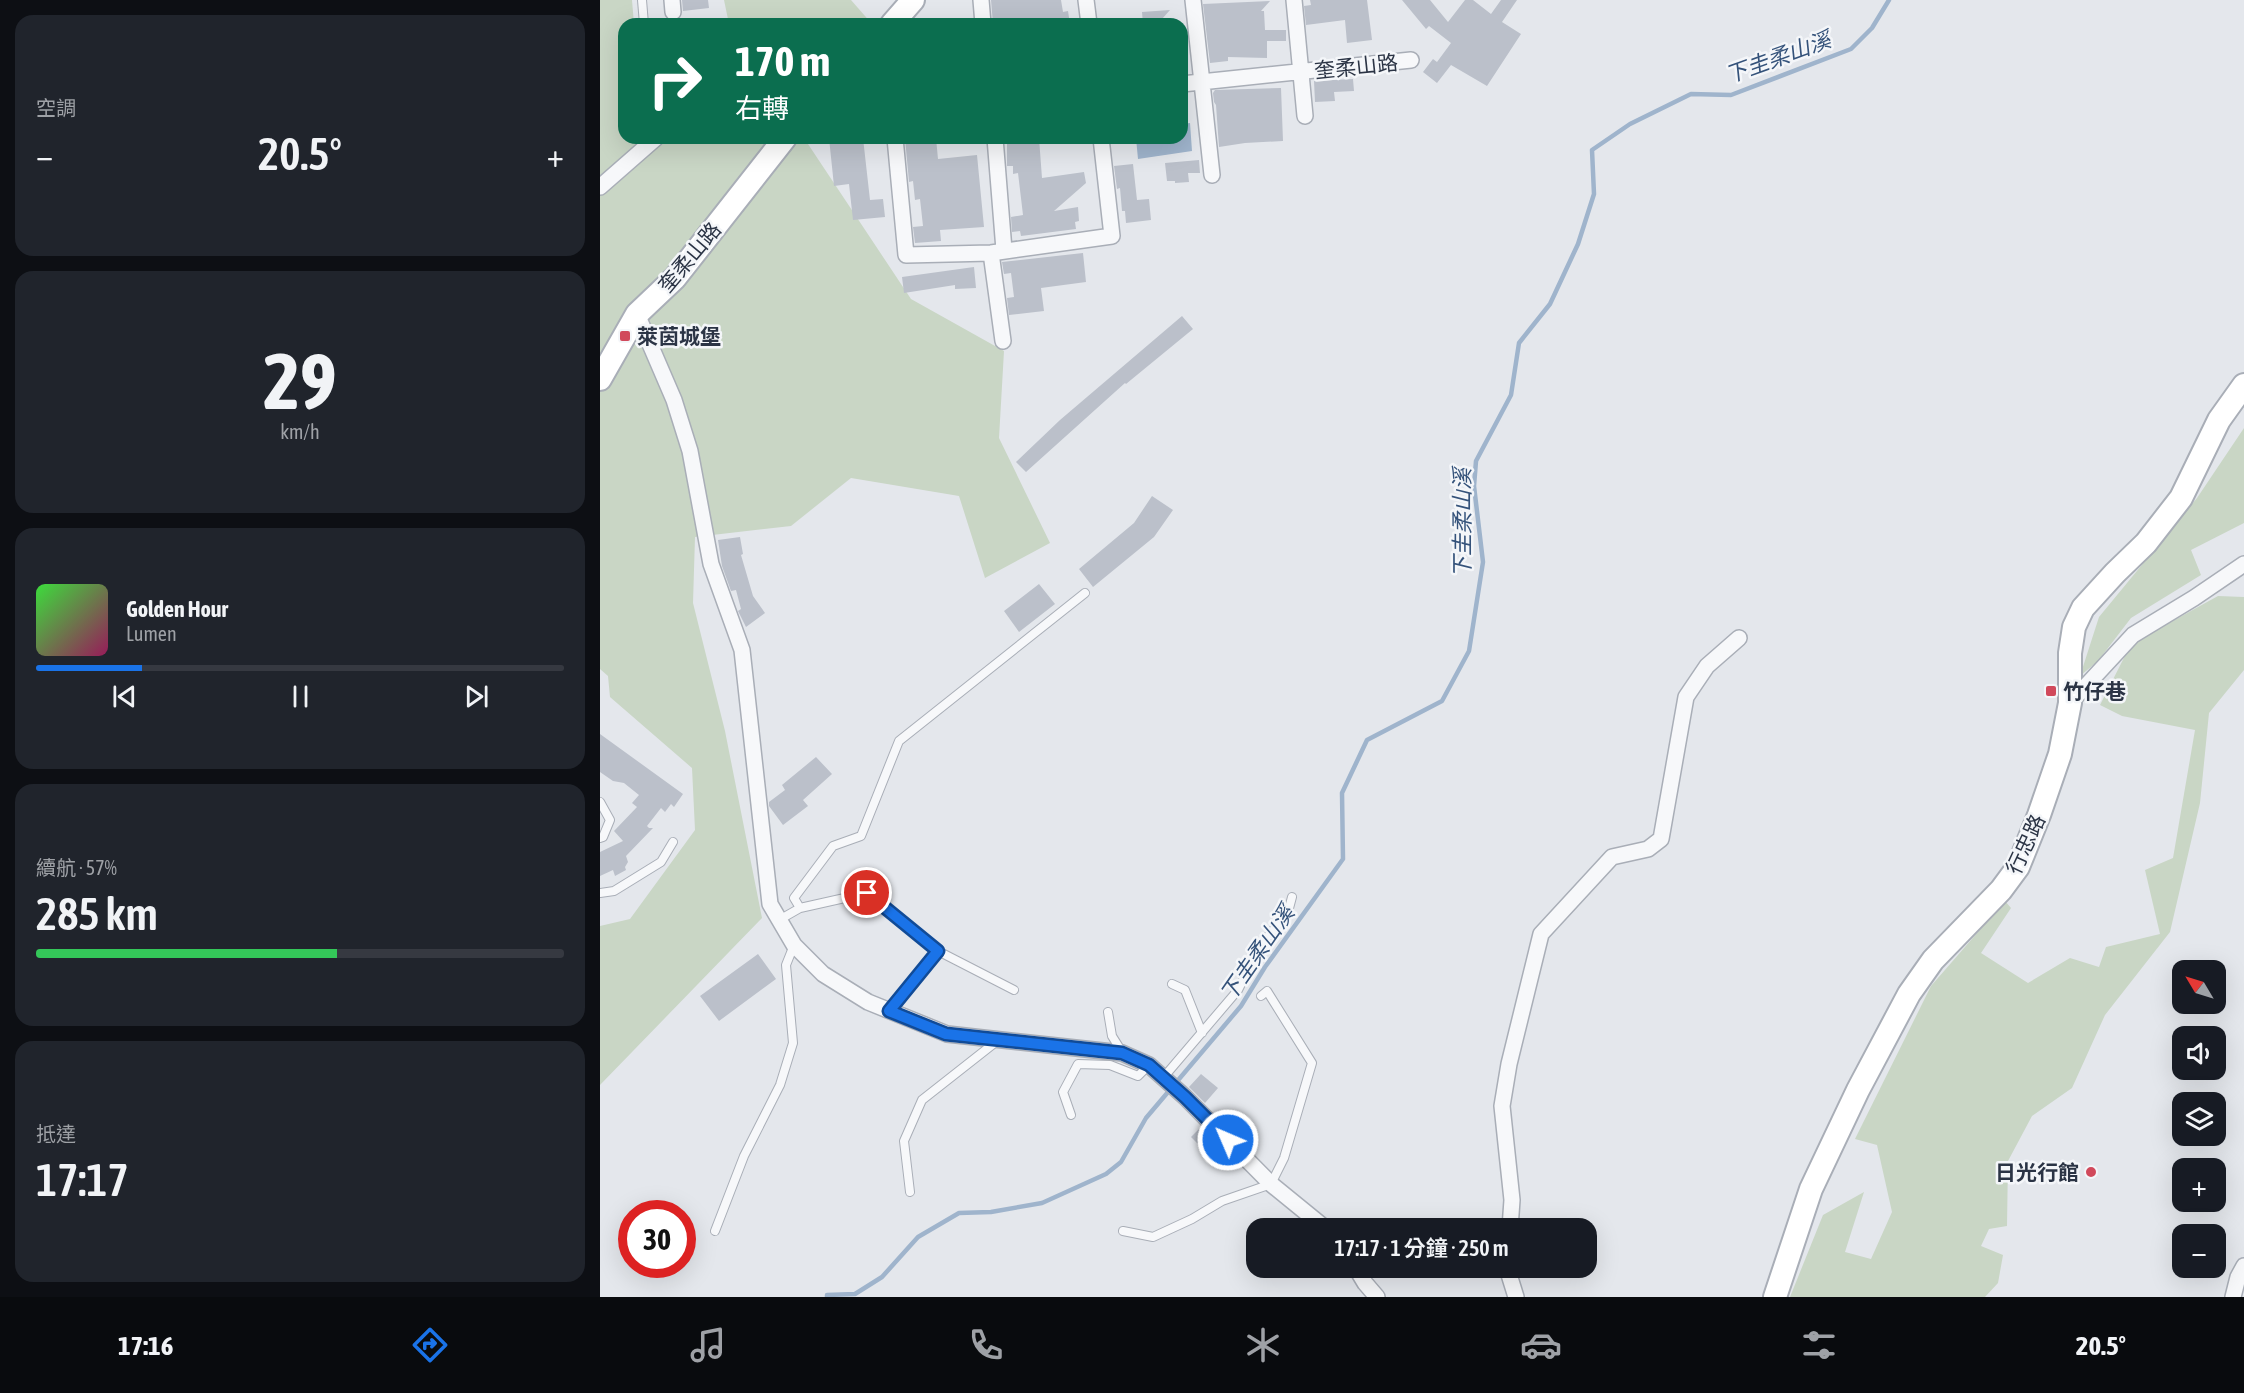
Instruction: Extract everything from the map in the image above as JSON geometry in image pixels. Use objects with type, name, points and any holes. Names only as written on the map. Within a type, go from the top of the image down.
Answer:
[{"type":"street","points":[[897,18],[913,0]]},
{"type":"street","points":[[981,0],[982,18]]},
{"type":"street","points":[[1086,0],[1088,18]]},
{"type":"street","points":[[1193,0],[1212,176]]},
{"type":"street","name":"奎柔山路","points":[[1294,0],[1305,116]]},
{"type":"street","name":"奎柔山路","points":[[1188,83],[1411,60]]},
{"type":"street","points":[[600,187],[649,144]]},
{"type":"street","name":"奎柔山路","points":[[600,379],[637,314],[675,278],[780,144]]},
{"type":"street","points":[[896,144],[906,255],[998,251],[1112,236],[1102,144]]},
{"type":"street","points":[[995,144],[1003,341]]},
{"type":"street","points":[[637,314],[674,400],[690,451],[711,564],[742,650],[770,904],[794,945],[823,974],[868,1002],[946,1034],[1122,1053],[1149,1065],[1185,1097],[1271,1184],[1313,1218]]},
{"type":"street","name":"行忠路","points":[[1774,1297],[1811,1189],[1858,1090],[1909,994],[1933,960],[2001,890],[2018,867],[2060,753],[2070,703],[2070,653],[2074,627],[2083,608],[2146,543],[2181,498],[2219,420],[2244,385]]},
{"type":"street","points":[[2070,703],[2133,635],[2244,564]]},
{"type":"street","points":[[1511,1218],[1512,1200],[1502,1106],[1511,1053],[1541,934],[1612,857],[1648,849],[1661,839],[1686,698],[1707,666],[1739,638]]},
{"type":"street","points":[[2233,1297],[2238,1277],[2244,1266]]},
{"type":"street","points":[[1362,1278],[1377,1297]]},
{"type":"street","points":[[1510,1278],[1516,1297]]},
{"type":"lane","points":[[642,0],[644,18]]},
{"type":"lane","points":[[800,908],[794,898],[833,846],[861,836],[899,741],[1085,593]]},
{"type":"lane","points":[[600,802],[610,820],[603,837],[600,838]]},
{"type":"lane","points":[[600,893],[614,891],[661,862],[673,842]]},
{"type":"lane","points":[[779,920],[800,908],[867,893],[938,951],[1014,990]]},
{"type":"lane","points":[[1166,1081],[1238,990],[1260,946],[1288,912],[1292,897]]},
{"type":"lane","points":[[715,1231],[744,1156],[780,1085],[793,1043],[786,965],[794,945]]},
{"type":"lane","points":[[889,1011],[938,951]]},
{"type":"lane","points":[[1172,984],[1185,990],[1202,1033]]},
{"type":"lane","points":[[1123,1231],[1153,1237],[1192,1219],[1222,1201],[1271,1184],[1284,1158],[1312,1064],[1267,991],[1261,996]]},
{"type":"lane","points":[[1108,1012],[1112,1036],[1122,1053]]},
{"type":"lane","points":[[910,1192],[904,1142],[922,1100],[998,1040]]},
{"type":"lane","points":[[1071,1115],[1064,1092],[1078,1064],[1110,1065],[1138,1076],[1149,1065]]},
{"type":"green space","points":[[600,0],[632,0],[634,18],[618,18],[618,144],[808,144],[911,299],[1004,351],[999,438],[1050,543],[985,578],[959,496],[851,478],[791,526],[695,537],[693,603],[725,731],[762,918],[600,1085],[600,926],[630,919],[695,830],[692,768],[610,697],[608,676],[600,669]]},
{"type":"green space","points":[[724,0],[851,0],[867,18],[728,18]]},
{"type":"green space","points":[[2244,428],[2244,523],[2191,550],[2201,575],[2131,618],[2098,661],[2080,676],[2099,617],[2197,498]]},
{"type":"green space","points":[[2218,596],[2244,597],[2244,670],[2209,713],[2200,803],[2170,932],[2105,1015],[2072,1088],[2032,1116],[2008,1161],[2007,1226],[1989,1229],[1981,1246],[2003,1255],[1998,1283],[1985,1297],[1790,1297],[1823,1215],[1864,1192],[1845,1252],[1871,1259],[1892,1212],[1877,1145],[1855,1139],[1931,986],[2005,901],[2011,908],[1981,953],[2028,983],[2070,958],[2099,967],[2106,947],[2160,934],[2145,870],[2173,858],[2195,730],[2122,716],[2100,705],[2131,644]]},
{"type":"water","points":[[1188,123],[1190,123],[1192,151],[1138,159],[1137,144],[1188,144]]},
{"type":"building","points":[[682,0],[708,0],[709,8],[683,11]]},
{"type":"building","points":[[991,0],[1061,0],[1063,12],[1068,11],[1069,18],[992,18]]},
{"type":"building","points":[[1310,0],[1367,0],[1372,40],[1347,43],[1345,20],[1306,25],[1304,6],[1311,5]]},
{"type":"building","points":[[1402,0],[1430,0],[1448,22],[1465,0],[1473,0],[1491,14],[1501,0],[1517,0],[1502,22],[1521,34],[1487,86],[1451,65],[1437,83],[1423,72],[1433,59],[1437,62],[1451,43],[1429,26],[1426,29]]},
{"type":"building","points":[[1270,1],[1261,11],[1264,11],[1265,30],[1286,30],[1286,41],[1267,41],[1267,58],[1228,57],[1228,61],[1210,63],[1203,4]]},
{"type":"building","points":[[1170,10],[1163,18],[1142,18],[1142,12]]},
{"type":"building","points":[[1353,79],[1354,91],[1334,92],[1335,101],[1315,102],[1314,81]]},
{"type":"building","points":[[1281,88],[1283,141],[1219,147],[1213,93],[1215,90]]},
{"type":"building","points":[[830,144],[864,144],[870,200],[883,199],[885,217],[853,220],[849,184],[834,186]]},
{"type":"building","points":[[906,144],[937,144],[938,159],[977,155],[984,227],[940,230],[941,241],[915,243],[913,227],[923,226],[920,199],[915,200],[913,181],[909,182]]},
{"type":"building","points":[[1007,144],[1039,144],[1042,178],[1084,172],[1086,183],[1054,211],[1078,207],[1079,221],[1075,222],[1076,229],[1021,236],[1020,231],[1012,232],[1011,217],[1023,215],[1018,173],[1013,174],[1013,166],[1007,166]]},
{"type":"building","points":[[1199,160],[1200,173],[1188,173],[1189,182],[1167,181],[1165,163]]},
{"type":"building","points":[[1133,164],[1137,200],[1149,199],[1151,220],[1126,223],[1125,211],[1122,211],[1120,188],[1117,189],[1114,166]]},
{"type":"building","points":[[1083,253],[1086,282],[1041,288],[1044,311],[1009,315],[1007,298],[1014,297],[1011,273],[1004,274],[1002,262]]},
{"type":"building","points":[[974,267],[976,288],[955,289],[955,285],[904,293],[902,277]]},
{"type":"building","points":[[1182,316],[1193,329],[1125,383],[1026,472],[1016,462],[1060,420]]},
{"type":"building","points":[[1152,496],[1173,510],[1154,537],[1093,587],[1079,569],[1134,523]]},
{"type":"building","points":[[740,537],[743,554],[741,555],[753,596],[765,613],[746,627],[738,611],[741,609],[736,590],[731,591],[722,566],[718,540]]},
{"type":"building","points":[[1039,584],[1055,604],[1019,632],[1004,611]]},
{"type":"building","points":[[600,734],[683,794],[674,807],[671,804],[665,812],[661,808],[647,826],[653,828],[626,856],[628,862],[626,870],[615,876],[613,870],[600,876],[600,852],[623,841],[614,831],[637,807],[632,803],[639,795],[624,783],[613,781],[600,772]]},
{"type":"building","points":[[816,757],[832,774],[803,800],[808,806],[783,825],[769,806],[769,802],[785,790],[782,785]]},
{"type":"building","points":[[758,954],[776,979],[719,1021],[700,996]]},
{"type":"building","points":[[1201,1074],[1218,1088],[1205,1103],[1189,1087]]},
{"type":"building","points":[[1199,1129],[1218,1148],[1210,1156],[1191,1137]]},
{"type":"waterway","name":"下圭柔山溪","points":[[827,1297],[827,1295],[855,1294],[882,1277],[918,1237],[959,1213],[991,1212],[1042,1203],[1106,1174],[1121,1162],[1146,1118],[1241,1006],[1265,967],[1343,859],[1342,793],[1367,740],[1442,701],[1469,651],[1483,562],[1474,486],[1476,461],[1511,395],[1519,343],[1550,304],[1578,244],[1594,194],[1592,150],[1630,124],[1691,94],[1731,95],[1851,49],[1872,28],[1889,0]]},
{"type":"place","name":"萊茵城堡","points":[[625,336]]},
{"type":"place","name":"竹仔巷","points":[[2051,691]]},
{"type":"place","name":"日光行館","points":[[2091,1172]]},
{"type":"route","points":[[867,893],[938,951],[889,1011],[946,1034],[1122,1053],[1149,1065],[1228,1140]]}]
